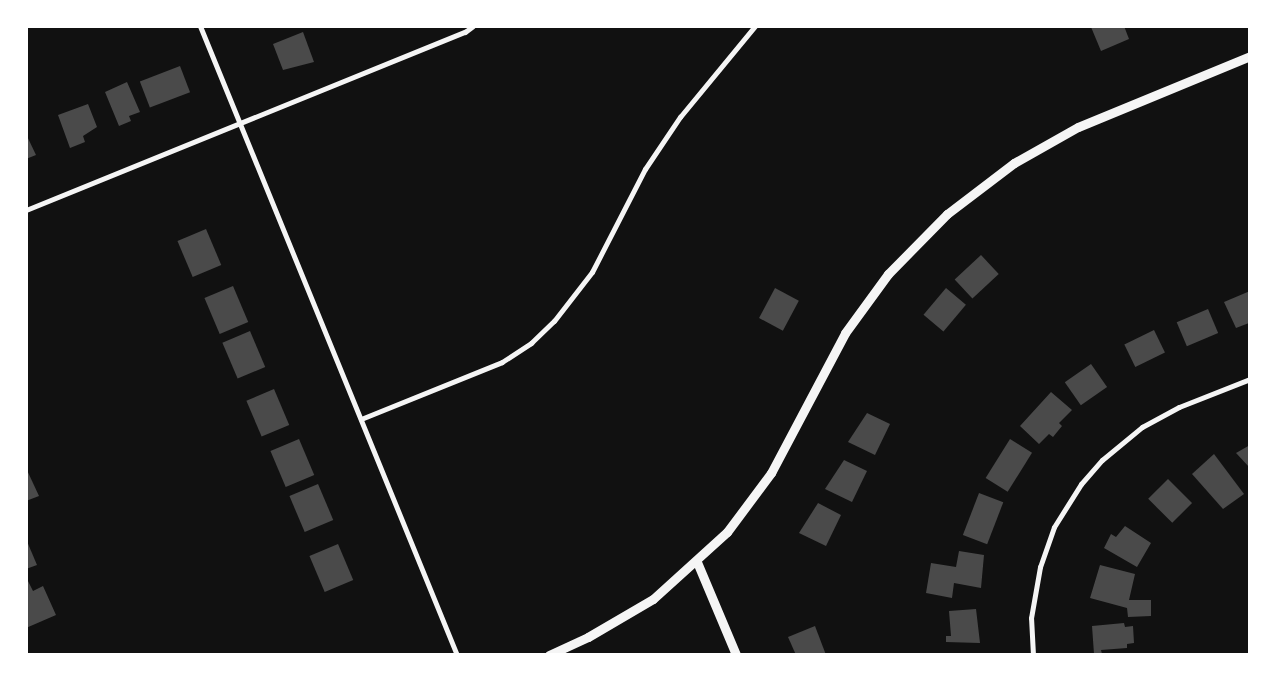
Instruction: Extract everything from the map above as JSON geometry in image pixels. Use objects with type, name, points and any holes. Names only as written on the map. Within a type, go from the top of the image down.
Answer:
[{"type":"street","points":[[200,26],[457,655]]},
{"type":"street","points":[[26,210],[465,32],[472,26]]},
{"type":"street","points":[[361,419],[502,362],[530,343],[554,322],[592,272],[645,169],[680,117],[755,26]]},
{"type":"street","points":[[549,655],[588,637],[654,599],[697,562],[727,532],[771,473],[845,333],[888,274],[932,228],[1014,163],[1050,142],[1078,127],[1250,56]]},
{"type":"street","points":[[1033,655],[1031,618],[1040,568],[1054,527],[1081,484],[1102,460],[1142,427],[1179,407],[1250,379]]},
{"type":"street","points":[[697,562],[736,655]]},
{"type":"building","points":[[1124,26],[1129,39],[1101,51],[1091,27]]},
{"type":"building","points":[[303,32],[314,62],[283,70],[273,44]]},
{"type":"building","points":[[180,66],[190,92],[150,108],[140,81]]},
{"type":"building","points":[[127,82],[140,112],[129,116],[131,121],[119,126],[105,92]]},
{"type":"building","points":[[88,104],[97,127],[83,136],[85,142],[70,148],[58,115]]},
{"type":"building","points":[[26,134],[36,155],[26,159]]},
{"type":"building","points":[[206,229],[221,265],[193,277],[177,241]]},
{"type":"building","points":[[981,255],[999,274],[972,299],[955,280]]},
{"type":"building","points":[[233,286],[248,322],[220,334],[204,298]]},
{"type":"building","points":[[775,288],[799,301],[783,331],[759,318]]},
{"type":"building","points":[[946,288],[966,305],[943,332],[924,315]]},
{"type":"building","points":[[1250,291],[1249,323],[1236,328],[1224,302]]},
{"type":"building","points":[[1208,309],[1218,333],[1187,346],[1177,322]]},
{"type":"building","points":[[1154,330],[1165,352],[1135,367],[1124,344]]},
{"type":"building","points":[[250,331],[265,367],[238,379],[222,343]]},
{"type":"building","points":[[1091,364],[1107,387],[1081,405],[1065,382]]},
{"type":"building","points":[[274,389],[289,425],[262,437],[246,401]]},
{"type":"building","points":[[1051,392],[1072,410],[1059,423],[1062,426],[1053,437],[1049,434],[1039,444],[1020,426]]},
{"type":"building","points":[[867,413],[890,424],[875,455],[848,442]]},
{"type":"building","points":[[299,439],[314,475],[286,487],[270,451]]},
{"type":"building","points":[[1010,439],[1032,453],[1008,492],[986,478]]},
{"type":"building","points":[[1250,445],[1250,468],[1236,453]]},
{"type":"building","points":[[1214,454],[1244,494],[1223,509],[1192,474]]},
{"type":"building","points":[[844,460],[867,471],[852,502],[825,489]]},
{"type":"building","points":[[26,468],[39,496],[26,501]]},
{"type":"building","points":[[1168,479],[1192,503],[1172,523],[1148,499]]},
{"type":"building","points":[[318,484],[333,520],[305,532],[289,496]]},
{"type":"building","points":[[979,493],[1003,502],[987,544],[963,535]]},
{"type":"building","points":[[818,503],[841,515],[826,546],[799,533]]},
{"type":"building","points":[[1125,526],[1151,543],[1137,567],[1104,548],[1111,534],[1116,537]]},
{"type":"building","points":[[26,539],[37,565],[26,569]]},
{"type":"building","points":[[338,544],[353,580],[325,592],[309,556]]},
{"type":"building","points":[[959,551],[984,555],[981,588],[954,583],[952,598],[926,593],[931,563],[956,567]]},
{"type":"building","points":[[1100,565],[1135,574],[1129,600],[1151,600],[1151,616],[1128,617],[1127,608],[1090,598]]},
{"type":"building","points":[[26,577],[33,591],[43,586],[56,615],[26,628]]},
{"type":"building","points":[[976,609],[980,643],[946,642],[946,636],[951,636],[949,611]]},
{"type":"building","points":[[1124,623],[1125,627],[1133,626],[1134,643],[1127,644],[1127,648],[1101,650],[1102,654],[1094,654],[1092,626]]},
{"type":"building","points":[[815,626],[826,655],[796,655],[788,637]]}]
